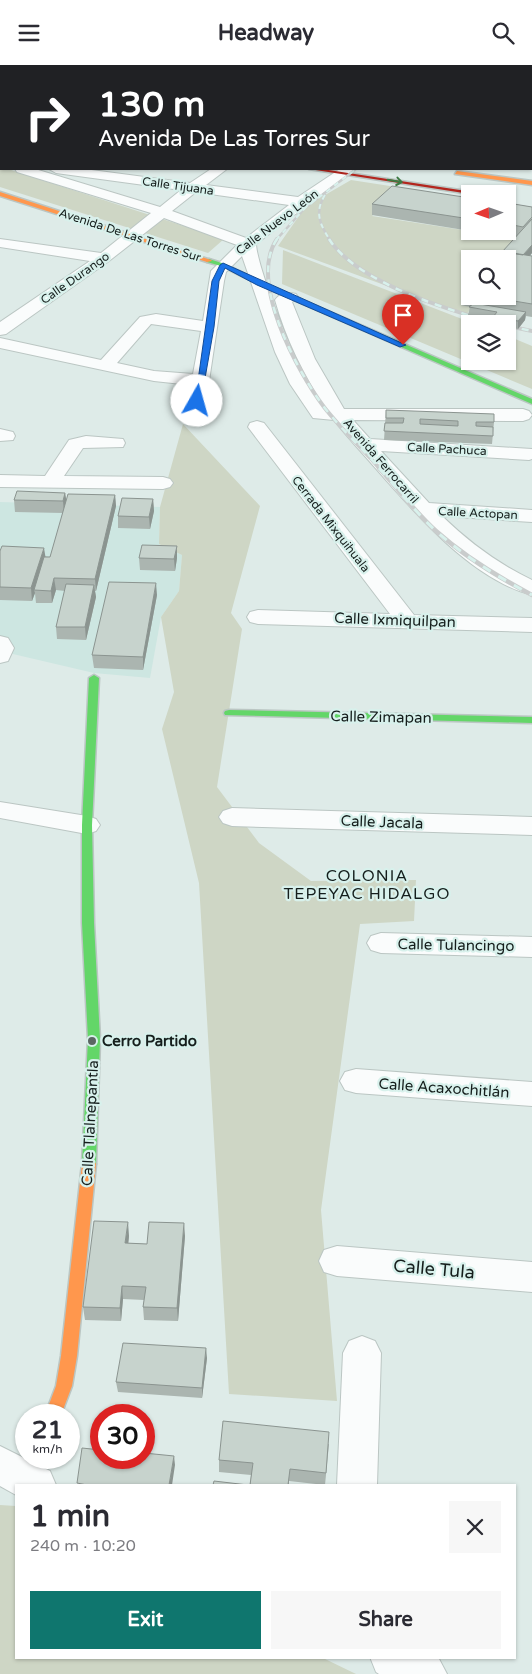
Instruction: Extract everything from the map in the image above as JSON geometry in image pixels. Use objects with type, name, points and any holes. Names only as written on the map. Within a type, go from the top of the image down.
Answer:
[{"type":"street","points":[[25,170],[162,212],[249,244],[250,260],[284,356],[302,393],[319,414],[525,405],[532,475]]},
{"type":"street","name":"Calle Tijuana","points":[[63,170],[301,202]]},
{"type":"street","name":"Calle Durango","points":[[0,330],[104,258],[192,188],[219,170]]},
{"type":"street","points":[[328,170],[345,171],[461,190]]},
{"type":"street","name":"Calle Nuevo León","points":[[197,401],[210,327],[216,276],[223,265],[301,202],[345,171]]},
{"type":"street","points":[[444,171],[532,183]]},
{"type":"street","name":"Avenida De Las Torres Sur","points":[[0,194],[223,265],[525,405]]},
{"type":"street","points":[[0,243],[104,258]]},
{"type":"street","name":"Avenida Ferrocarril","points":[[290,297],[283,300],[295,334],[320,383],[339,414],[423,509],[450,535],[487,563],[532,588]]},
{"type":"street","points":[[106,365],[146,320],[156,319],[210,327]]},
{"type":"street","points":[[0,343],[170,379],[200,380]]},
{"type":"street","name":"Cerrada Mixquihuala","points":[[257,427],[406,620]]},
{"type":"street","points":[[50,482],[76,444],[86,441],[116,443]]},
{"type":"street","name":"Calle Pachuca","points":[[365,444],[529,454]]},
{"type":"street","points":[[0,481],[163,483]]},
{"type":"street","name":"Calle Actopan","points":[[423,509],[532,516]]},
{"type":"street","name":"Calle Ixmiquilpan","points":[[258,617],[532,625]]},
{"type":"street","points":[[0,643],[2,648],[0,656]]},
{"type":"street","name":"Calle Tlalnepantla","points":[[58,1404],[64,1385],[69,1356],[90,1156],[94,1039],[88,923],[87,825],[94,678]]},
{"type":"street","name":"Calle Zimapan","points":[[229,713],[532,720]]},
{"type":"street","points":[[0,809],[87,825]]},
{"type":"street","name":"Calle Jacala","points":[[232,817],[532,826]]},
{"type":"street","name":"Calle Tulancingo","points":[[380,943],[532,947]]},
{"type":"street","name":"Calle Acaxochitlán","points":[[356,1081],[532,1094]]},
{"type":"street","name":"Calle Tula","points":[[336,1261],[532,1277]]},
{"type":"street","points":[[357,1484],[362,1353]]},
{"type":"street","points":[[395,1659],[425,1674]]},
{"type":"shaded area","points":[[0,170],[11,170],[224,239],[208,253],[0,187]]},
{"type":"shaded area","points":[[351,180],[403,188],[372,216],[461,230],[461,240],[522,239],[512,250],[461,250],[461,305],[472,307],[466,315],[278,246],[306,206]]},
{"type":"shaded area","points":[[283,250],[461,319],[461,359],[282,284]]},
{"type":"shaded area","points":[[516,339],[532,346],[532,389],[487,370],[516,370]]},
{"type":"shaded area","points":[[183,424],[260,506],[231,613],[242,629],[217,787],[259,843],[311,881],[416,880],[414,921],[360,924],[321,1210],[337,1401],[229,1394],[199,883],[162,729],[174,692],[161,617],[179,591],[182,555],[159,544],[160,507]]},
{"type":"shaded area","points":[[0,502],[160,507],[159,544],[182,555],[179,591],[161,617],[150,678],[94,673],[0,651]]},
{"type":"shaded area","points":[[0,1505],[15,1506],[15,1659],[325,1659],[356,1674],[0,1674]]},
{"type":"building","points":[[392,186],[461,197],[461,218],[372,204]]},
{"type":"building","points":[[516,204],[532,207],[532,217],[523,227],[516,226]]},
{"type":"building","points":[[532,219],[532,245],[523,255],[516,254],[516,250],[504,250],[513,240],[516,240],[516,237]]},
{"type":"building","points":[[516,254],[532,256],[532,304],[516,301]]},
{"type":"building","points":[[472,305],[486,305],[526,312],[518,321],[516,321],[516,315],[495,315],[497,312],[469,307]]},
{"type":"building","points":[[386,410],[494,414],[494,422],[476,422],[476,426],[493,427],[493,436],[384,431],[385,423],[403,423],[404,418],[386,418]],"holes":[[[420,419],[458,421],[458,426],[420,424]]]},
{"type":"building","points":[[17,491],[65,493],[63,501],[14,500]]},
{"type":"building","points":[[68,494],[115,495],[95,579],[54,578],[51,591],[34,590],[44,557],[50,557]]},
{"type":"building","points":[[122,498],[153,499],[149,517],[118,516]]},
{"type":"building","points":[[142,545],[177,546],[174,559],[139,558]]},
{"type":"building","points":[[2,546],[44,548],[31,588],[0,587],[0,551]]},
{"type":"building","points":[[109,582],[156,583],[143,657],[92,655]]},
{"type":"building","points":[[66,584],[94,585],[85,627],[56,627]]},
{"type":"building","points":[[94,1221],[128,1222],[125,1243],[147,1244],[149,1222],[184,1223],[177,1308],[143,1307],[146,1287],[122,1286],[120,1308],[83,1307]]},
{"type":"building","points":[[123,1343],[206,1348],[202,1388],[116,1382]]},
{"type":"building","points":[[223,1421],[329,1432],[326,1473],[290,1469],[288,1484],[250,1484],[253,1463],[219,1460]]},
{"type":"building","points":[[82,1448],[90,1449],[90,1469],[155,1469],[155,1454],[174,1456],[169,1484],[77,1483]]},
{"type":"building","points":[[214,1481],[240,1484],[213,1484]]},
{"type":"railway","points":[[276,240],[305,208],[355,170]]},
{"type":"railway","points":[[325,195],[319,213],[323,229],[330,240]]},
{"type":"railway","points":[[277,239],[270,257],[268,278],[272,301],[290,349],[301,371],[324,407],[380,469]]},
{"type":"railway","points":[[329,239],[342,255],[360,269],[382,282],[430,303],[468,315]]},
{"type":"railway","points":[[516,328],[532,331]]},
{"type":"railway","points":[[379,468],[436,531],[482,566],[532,595]]},
{"type":"traffic: fast","points":[[209,261],[223,265],[268,287],[532,402]]},
{"type":"traffic: fast","points":[[89,1164],[94,1039],[88,923],[87,825],[94,678]]},
{"type":"traffic: fast","points":[[229,713],[532,720]]},
{"type":"traffic: slow","points":[[457,173],[532,183]]},
{"type":"traffic: slow","points":[[0,194],[209,261]]},
{"type":"traffic: slow","points":[[57,1404],[64,1386],[69,1356],[89,1164]]},
{"type":"traffic: jam","points":[[319,170],[461,191]]},
{"type":"place","name":"Cerro Partido","points":[[92,1041]]},
{"type":"district","name":"COLONIA TEPEYAC HIDALGO","points":[[367,885]]},
{"type":"route","points":[[197,401],[210,327],[216,276],[223,265],[239,271],[259,283],[403,345]]}]
